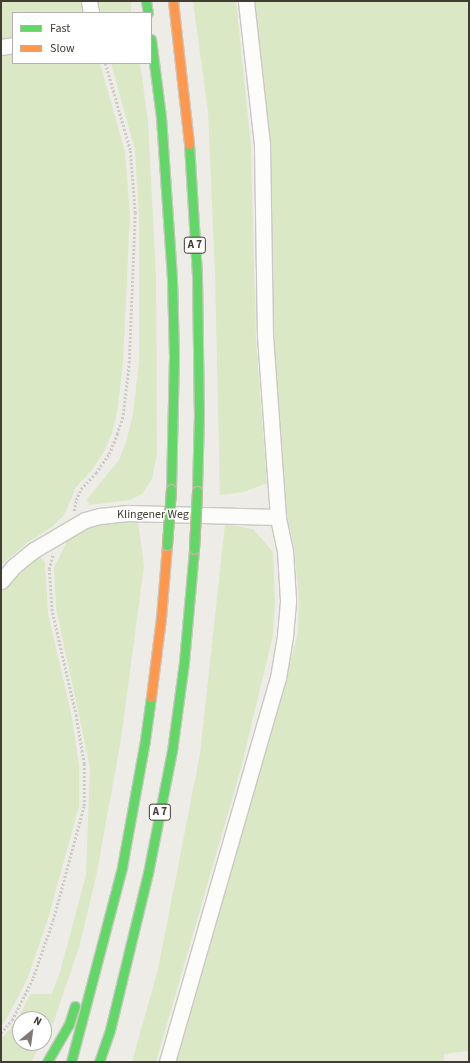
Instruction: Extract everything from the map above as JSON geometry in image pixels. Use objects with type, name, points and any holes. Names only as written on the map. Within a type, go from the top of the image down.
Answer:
[{"type":"highway","points":[[146,1],[148,12]]},
{"type":"highway","name":"A 7","points":[[99,1062],[110,1030],[148,873],[172,750],[184,662],[194,549],[199,414],[197,276],[187,116],[173,1]]},
{"type":"highway","name":"A 7","points":[[71,1062],[122,867],[145,740],[162,618],[170,489],[174,357],[171,271],[161,117],[152,47]]},
{"type":"highway","name":"A 7","points":[[81,985],[101,952]]},
{"type":"highway","points":[[47,1062],[69,1024],[77,998]]},
{"type":"highway","name":"A 7","points":[[110,1030],[110,1056]]},
{"type":"street","points":[[89,1],[90,12]]},
{"type":"street","points":[[167,1062],[278,678],[285,636],[288,600],[285,551],[278,517],[265,336],[262,144],[246,1]]},
{"type":"street","points":[[1,47],[12,44]]},
{"type":"street","name":"Klingener Weg","points":[[1,581],[24,558],[72,527],[85,520],[100,516],[128,513],[278,517]]},
{"type":"path","points":[[72,527],[76,500],[81,489],[96,473],[109,454],[117,434],[123,415],[129,363],[135,213],[130,150],[106,64]]},
{"type":"path","points":[[1,1033],[12,1020],[33,978],[53,920],[84,806],[84,764],[76,716],[52,611],[49,569],[58,536]]},
{"type":"green space","points":[[1,1],[84,1],[81,12],[12,12],[12,40],[1,43]]},
{"type":"green space","points":[[94,1],[131,1],[131,12],[94,12]]},
{"type":"green space","points":[[193,1],[236,1],[251,146],[256,340],[267,483],[244,492],[220,495],[215,274],[208,112]]},
{"type":"green space","points":[[254,1],[469,1],[469,1051],[444,1054],[444,1062],[176,1062],[222,898],[259,775],[298,633],[299,600],[294,547],[287,514],[273,334],[271,143]]},
{"type":"green space","points":[[12,49],[12,64],[100,64],[125,152],[130,214],[123,363],[117,413],[112,433],[104,452],[92,470],[76,487],[65,514],[53,526],[27,543],[1,565],[1,52]]},
{"type":"green space","points":[[111,64],[140,64],[148,121],[156,277],[157,454],[152,479],[142,494],[130,500],[89,505],[87,499],[119,460],[127,439],[133,414],[139,362],[139,214],[135,150]]},
{"type":"green space","points":[[138,521],[144,566],[121,739],[96,877],[79,947],[52,1024],[52,1011],[22,1011],[31,994],[52,994],[60,972],[86,875],[90,767],[56,608],[54,567],[71,534],[97,524]]},
{"type":"green space","points":[[225,524],[253,529],[273,552],[275,601],[273,635],[241,768],[156,1062],[132,1062],[158,969],[200,754]]},
{"type":"green space","points":[[34,556],[40,557],[45,562],[48,613],[72,718],[79,766],[79,806],[48,919],[28,977],[7,1018],[1,1026],[1,592],[18,569]]},
{"type":"green space","points":[[12,1026],[12,1051],[37,1051],[31,1062],[1,1062],[1,1039]]},
{"type":"traffic: fast","points":[[146,1],[148,12]]},
{"type":"traffic: fast","points":[[152,47],[161,117],[172,279],[174,357],[171,489]]},
{"type":"traffic: fast","points":[[189,144],[197,276],[199,414],[197,491]]},
{"type":"traffic: fast","points":[[167,545],[171,489]]},
{"type":"traffic: fast","points":[[194,549],[197,491]]},
{"type":"traffic: fast","points":[[99,1062],[110,1030],[148,873],[172,751],[184,662],[194,549]]},
{"type":"traffic: fast","points":[[71,1062],[122,867],[145,740],[151,697]]},
{"type":"traffic: fast","points":[[47,1062],[69,1024],[75,1006]]},
{"type":"traffic: slow","points":[[173,1],[189,144]]},
{"type":"traffic: slow","points":[[151,697],[161,618],[167,545]]}]
